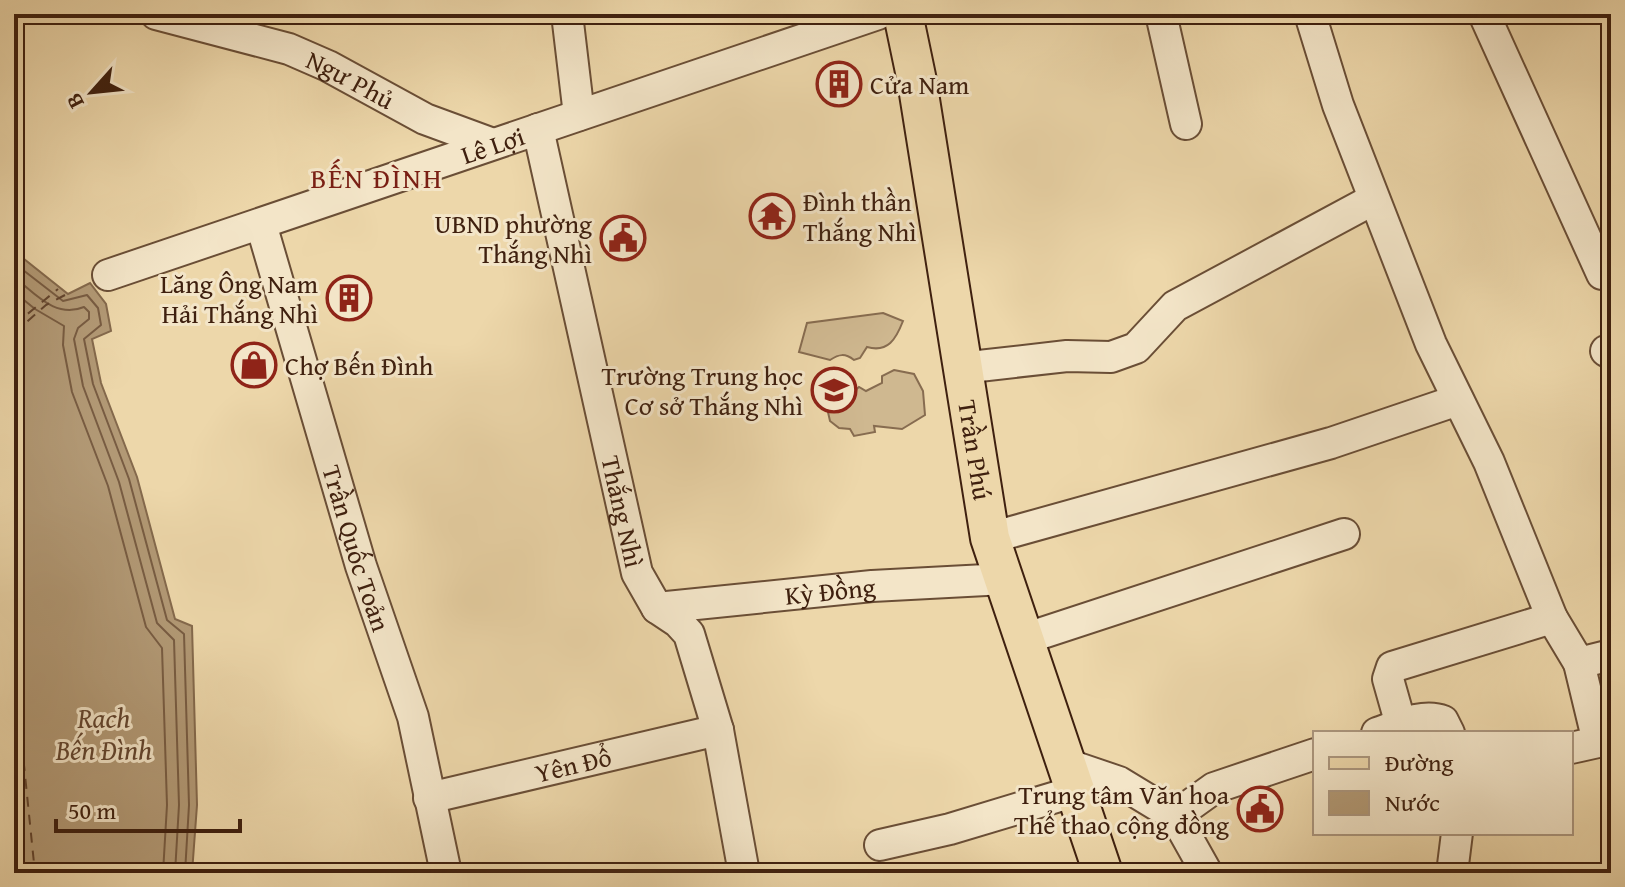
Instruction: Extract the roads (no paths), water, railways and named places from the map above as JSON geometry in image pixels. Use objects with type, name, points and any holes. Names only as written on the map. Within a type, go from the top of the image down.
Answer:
[{"type":"main road","name":"Trần Phú","points":[[903,14],[917,81],[990,538],[1103,873]]},
{"type":"street","name":"Ngư Phủ","points":[[159,14],[289,49],[328,66],[425,119],[493,144]]},
{"type":"street","points":[[567,14],[579,115]]},
{"type":"street","name":"Lê Lợi","points":[[108,275],[878,14]]},
{"type":"street","points":[[1161,14],[1186,124]]},
{"type":"street","points":[[1310,14],[1338,105],[1431,344],[1489,462],[1552,618],[1579,663],[1598,742],[1573,748]]},
{"type":"street","points":[[1484,14],[1602,274]]},
{"type":"street","name":"Thắng Nhì","points":[[538,129],[637,573],[657,608],[689,634],[718,730],[744,873]]},
{"type":"street","points":[[961,368],[1067,356],[1111,357],[1136,348],[1175,306],[1374,199]]},
{"type":"street","name":"Trần Quốc Toản","points":[[261,224],[361,566],[413,717],[446,873]]},
{"type":"street","points":[[990,538],[1331,443],[1458,400]]},
{"type":"street","points":[[1024,639],[1344,534]]},
{"type":"street","name":"Kỳ Đồng","points":[[657,608],[872,586],[1005,579]]},
{"type":"street","points":[[1448,731],[1446,724],[1437,719],[1389,729],[1388,679],[1392,667],[1552,618]]},
{"type":"street","points":[[1579,663],[1611,655]]},
{"type":"street","name":"Yên Đổ","points":[[429,798],[718,730]]},
{"type":"street","points":[[1175,816],[1214,788],[1313,755]]},
{"type":"street","points":[[880,845],[950,829],[1071,778],[1119,782],[1175,816],[1207,873]]},
{"type":"street","points":[[1452,873],[1457,835]]},
{"type":"water","name":"Rạch Bến Đình","points":[[14,251],[68,294],[90,283],[106,304],[111,331],[92,339],[101,383],[137,477],[175,619],[192,626],[197,805],[192,873],[14,873]]},
{"type":"place","name":"Cửa Nam","points":[[839,84]]},
{"type":"place","name":"Đình thần Thắng Nhì","points":[[772,216]]},
{"type":"place","name":"UBND phường Thắng Nhì","points":[[623,238]]},
{"type":"place","name":"Lăng Ông Nam Hải Thắng Nhì","points":[[349,298]]},
{"type":"place","name":"Chợ Bến Đình","points":[[254,365]]},
{"type":"place","name":"Trường Trung học Cơ sở Thắng Nhì","points":[[834,390]]},
{"type":"place","name":"Trung tâm Văn hoa Thể thao cộng đồng","points":[[1260,809]]},
{"type":"district","name":"BẾN ĐÌNH","points":[[377,177]]}]
